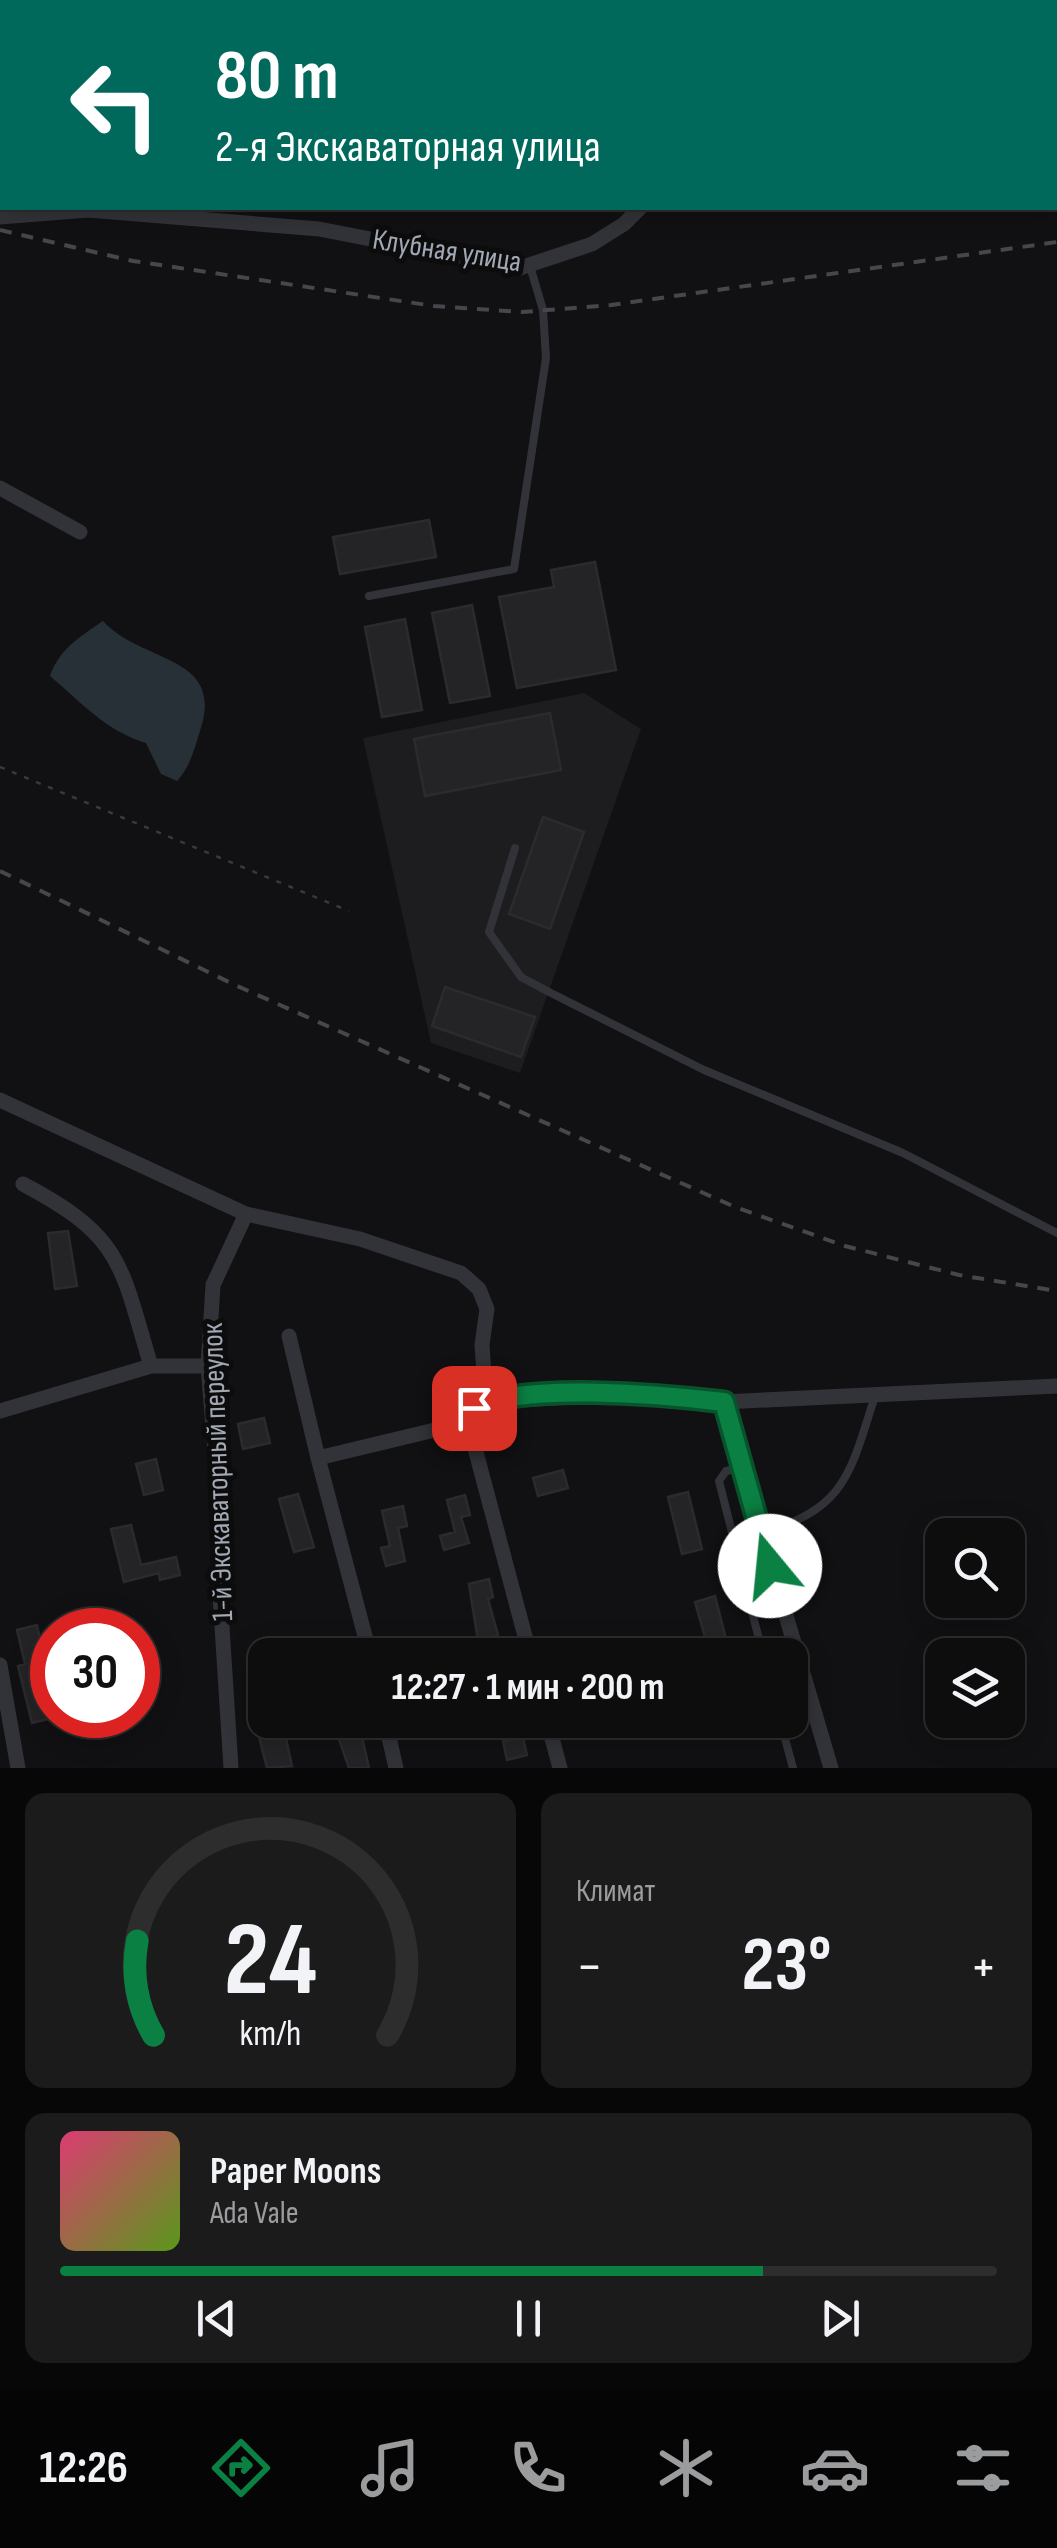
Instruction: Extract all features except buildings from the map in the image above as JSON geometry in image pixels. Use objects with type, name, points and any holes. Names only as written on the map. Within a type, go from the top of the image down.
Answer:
[{"type":"street","name":"Клубная улица","points":[[0,216],[88,210],[319,229],[474,261],[530,266],[592,244],[638,210]]},
{"type":"street","points":[[0,488],[80,532]]},
{"type":"street","points":[[0,1100],[246,1214],[360,1240],[461,1273],[479,1289],[487,1309],[482,1344],[486,1402]]},
{"type":"street","points":[[23,1184],[71,1209],[109,1246],[124,1275],[151,1366]]},
{"type":"street","name":"1-й Экскаваторный переулок","points":[[231,1768],[220,1595],[220,1512],[208,1366],[214,1285],[246,1214]]},
{"type":"street","points":[[288,1336],[366,1638]]},
{"type":"street","points":[[0,1411],[151,1366],[208,1366]]},
{"type":"street","points":[[525,1638],[468,1422],[474,1408],[486,1402],[649,1393],[724,1402],[1057,1386]]},
{"type":"street","points":[[724,1402],[740,1468],[831,1768]]},
{"type":"street","points":[[318,1458],[468,1422]]},
{"type":"street","points":[[0,1665],[18,1768]]},
{"type":"street","points":[[389,1738],[396,1768]]},
{"type":"street","points":[[552,1738],[560,1768]]},
{"type":"lane","points":[[368,596],[514,569],[546,358],[543,310],[530,266]]},
{"type":"lane","points":[[515,848],[489,932],[522,977],[704,1070],[903,1152],[1057,1233]]},
{"type":"lane","points":[[760,1533],[814,1514],[836,1495],[854,1460],[876,1393]]},
{"type":"lane","points":[[740,1468],[726,1471],[719,1482],[759,1638]]},
{"type":"lane","points":[[785,1738],[793,1768]]},
{"type":"path","points":[[0,767],[349,911]]},
{"type":"shaded area","points":[[103,621],[138,646],[176,663],[201,687],[205,706],[200,731],[177,781],[161,774],[146,743],[106,723],[50,676],[65,651]]},
{"type":"shaded area","points":[[584,693],[641,729],[520,1073],[431,1043],[363,738]]},
{"type":"railway","points":[[0,230],[133,261],[434,306],[522,312],[611,305],[1057,242]]},
{"type":"railway","points":[[0,871],[235,985],[735,1207],[845,1246],[959,1275],[1057,1291]]},
{"type":"route","points":[[474,1408],[501,1398],[649,1393],[724,1402],[770,1566]]}]
